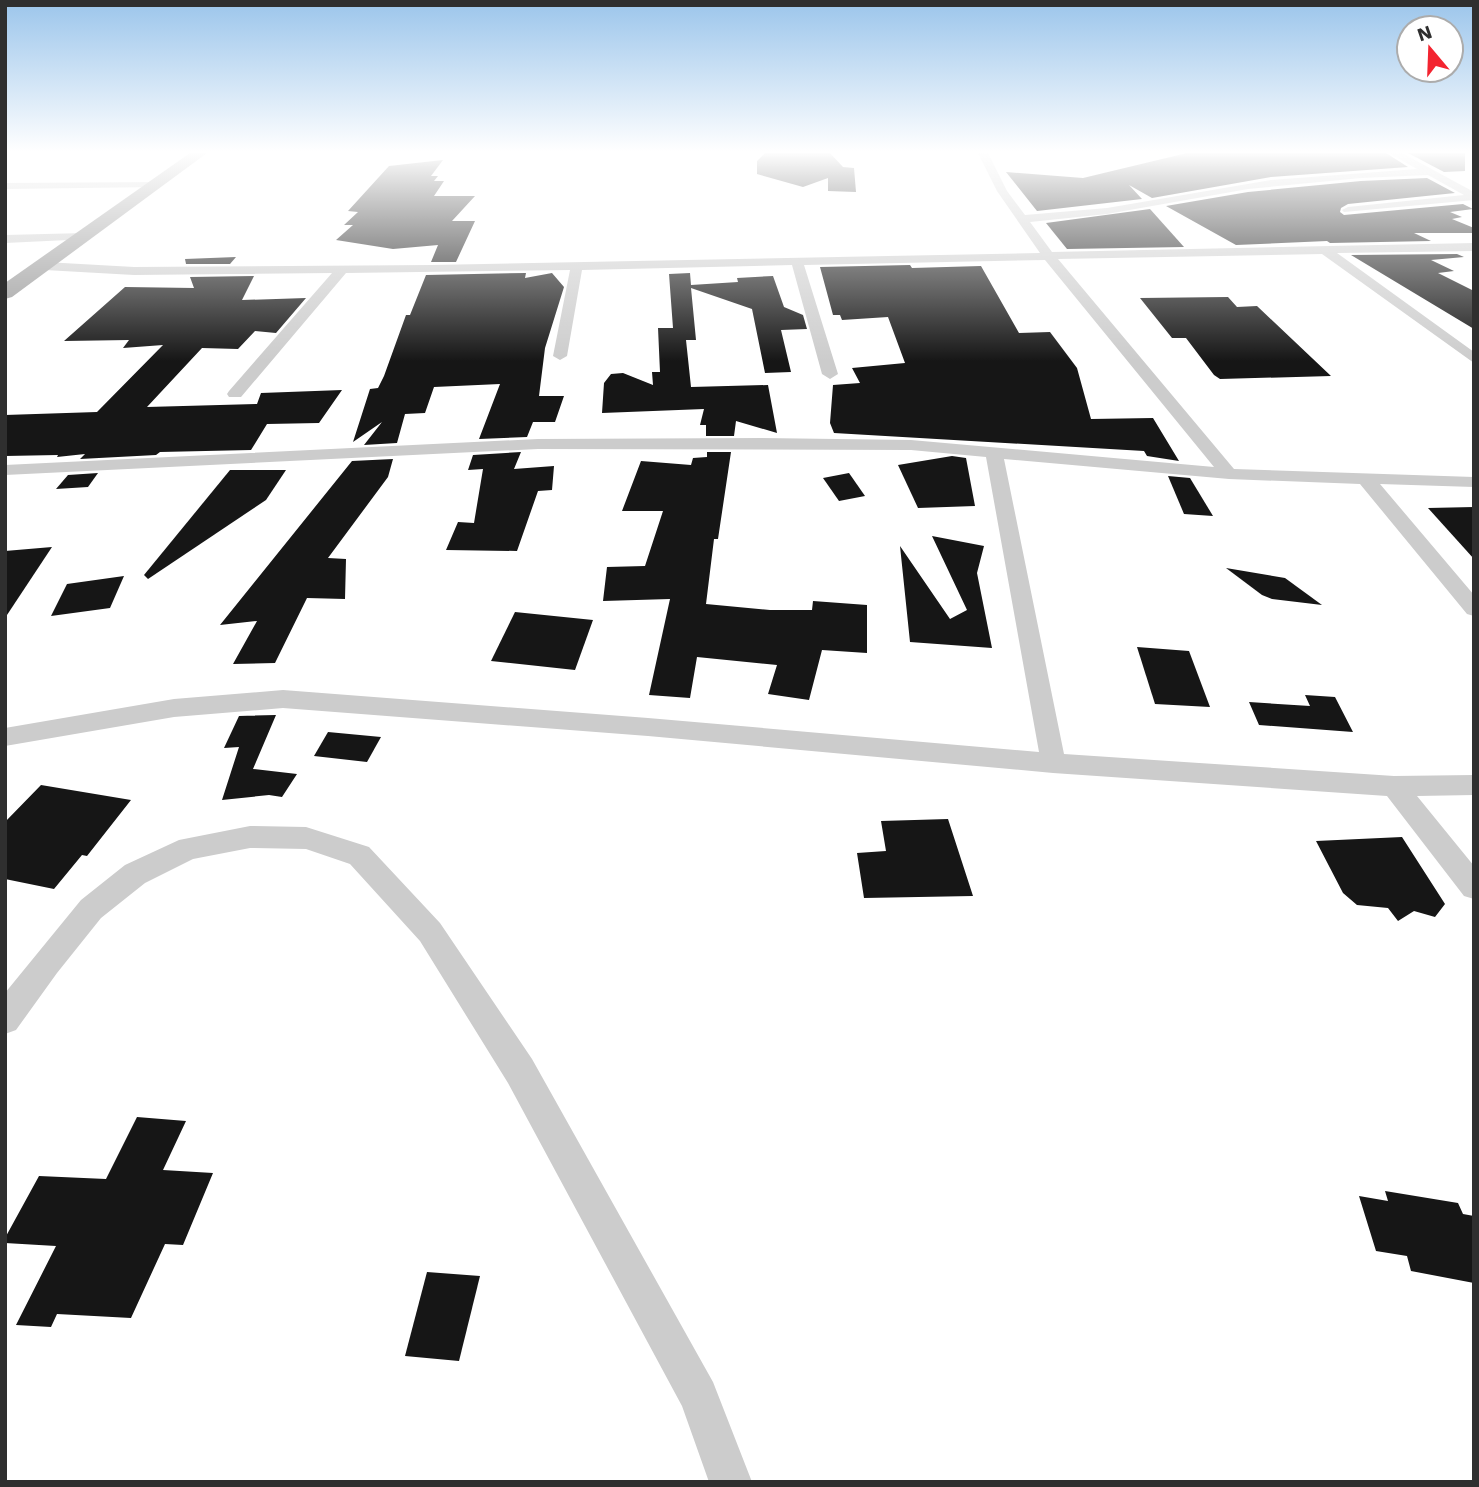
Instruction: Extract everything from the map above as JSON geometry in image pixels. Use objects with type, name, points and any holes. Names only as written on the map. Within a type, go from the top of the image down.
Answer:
[{"type":"highway","points":[[5,293],[105,222]]},
{"type":"street","points":[[1024,222],[1047,254],[1229,474]]},
{"type":"street","points":[[5,239],[85,237]]},
{"type":"street","points":[[1450,246],[1474,257]]},
{"type":"street","points":[[44,265],[134,271],[1474,247]]},
{"type":"street","points":[[1323,249],[1474,359]]},
{"type":"street","points":[[797,261],[830,374]]},
{"type":"street","points":[[560,356],[577,265]]},
{"type":"street","points":[[234,394],[344,268]]},
{"type":"street","points":[[5,470],[538,444],[911,445],[1229,474],[1474,482]]},
{"type":"street","points":[[994,452],[1053,763]]},
{"type":"street","points":[[1366,479],[1474,609]]},
{"type":"street","points":[[5,737],[174,708],[283,699],[648,727],[1053,763],[1394,786],[1474,785]]},
{"type":"street","points":[[1394,786],[1474,887]]},
{"type":"street","points":[[5,1019],[46,963],[91,909],[135,874],[189,848],[250,836],[306,838],[359,855],[430,932],[520,1071],[699,1396],[731,1482]]},
{"type":"building","points":[[347,222],[474,222],[456,262],[431,262],[438,245],[393,249],[336,240],[353,225],[344,225]]},
{"type":"building","points":[[1162,222],[1184,247],[1067,249],[1046,223]]},
{"type":"building","points":[[1195,222],[1460,222],[1474,228],[1474,233],[1414,233],[1431,241],[1327,241],[1236,245]]},
{"type":"building","points":[[1457,254],[1464,257],[1431,260],[1454,271],[1438,273],[1474,291],[1474,329],[1351,255]]},
{"type":"building","points":[[236,257],[230,264],[186,264],[185,259]]},
{"type":"building","points":[[910,265],[912,268],[981,266],[1019,333],[1050,332],[1077,368],[1091,419],[1153,418],[1179,461],[1147,456],[1144,451],[834,433],[830,423],[833,385],[860,383],[852,368],[905,363],[888,317],[842,320],[840,315],[833,315],[820,267]]},
{"type":"building","points":[[526,273],[525,278],[552,273],[564,287],[545,348],[539,396],[564,396],[555,422],[533,422],[527,437],[479,439],[500,384],[434,387],[425,413],[405,414],[397,443],[364,445],[382,422],[353,442],[370,389],[378,388],[384,376],[406,315],[410,315],[426,275]]},
{"type":"building","points":[[690,273],[691,285],[738,282],[737,278],[773,276],[784,307],[803,315],[807,329],[781,330],[791,372],[765,373],[752,309],[691,288],[696,340],[686,340],[691,387],[768,385],[777,433],[736,421],[734,436],[706,436],[706,425],[700,425],[704,409],[602,413],[604,383],[611,374],[623,373],[653,385],[652,372],[660,372],[658,328],[673,328],[669,274]]},
{"type":"building","points":[[254,276],[242,300],[306,298],[276,333],[255,331],[238,349],[202,348],[147,407],[257,404],[261,393],[342,390],[319,423],[267,424],[251,450],[160,452],[156,455],[80,459],[85,454],[57,457],[58,455],[5,456],[5,415],[97,412],[163,345],[123,348],[129,340],[64,341],[125,287],[194,288],[190,277]]},
{"type":"building","points":[[1228,297],[1237,307],[1257,306],[1331,376],[1220,379],[1186,338],[1172,338],[1140,298]]},
{"type":"building","points":[[521,452],[514,469],[554,466],[552,490],[538,491],[517,551],[446,550],[458,522],[474,523],[483,469],[468,470],[473,455]]},
{"type":"building","points":[[707,452],[731,452],[718,539],[714,539],[706,604],[770,610],[812,610],[813,601],[867,605],[867,653],[822,650],[809,700],[768,694],[777,665],[697,657],[690,698],[649,695],[670,599],[603,601],[607,567],[645,566],[663,511],[622,511],[641,461],[691,465],[693,458],[707,457]]},
{"type":"building","points":[[952,456],[966,458],[975,506],[918,508],[898,465]]},
{"type":"building","points":[[393,459],[388,477],[328,558],[346,559],[345,599],[307,598],[275,663],[233,664],[257,621],[220,625],[352,461]]},
{"type":"building","points":[[230,470],[286,470],[266,500],[148,579],[144,575]]},
{"type":"building","points":[[98,473],[88,487],[56,489],[68,475]]},
{"type":"building","points":[[849,473],[865,496],[839,501],[823,478]]},
{"type":"building","points":[[1168,476],[1190,478],[1213,516],[1184,514]]},
{"type":"building","points":[[1474,507],[1474,559],[1428,508]]},
{"type":"building","points":[[932,536],[984,546],[977,573],[992,648],[910,642],[900,546],[950,619],[967,610]]},
{"type":"building","points":[[52,547],[5,618],[5,551]]},
{"type":"building","points":[[1226,568],[1285,578],[1322,605],[1272,599],[1262,595]]},
{"type":"building","points":[[124,576],[110,608],[51,616],[67,584]]},
{"type":"building","points":[[515,612],[593,620],[575,670],[491,661]]},
{"type":"building","points":[[1137,647],[1189,651],[1210,707],[1155,704]]},
{"type":"building","points":[[1305,695],[1335,697],[1353,732],[1259,725],[1249,702],[1310,706]]},
{"type":"building","points":[[276,715],[253,769],[297,774],[282,797],[269,795],[222,800],[239,747],[224,748],[239,716]]},
{"type":"building","points":[[328,732],[381,737],[367,762],[314,756]]},
{"type":"building","points":[[41,785],[131,800],[87,856],[82,855],[54,889],[5,879],[5,822]]},
{"type":"building","points":[[948,819],[973,896],[864,898],[857,853],[886,851],[881,821]]},
{"type":"building","points":[[1402,837],[1445,904],[1435,917],[1414,911],[1398,921],[1388,908],[1357,905],[1343,893],[1316,841]]},
{"type":"building","points":[[137,1117],[186,1121],[163,1170],[213,1173],[183,1245],[165,1244],[131,1318],[57,1314],[51,1327],[16,1325],[56,1246],[5,1243],[5,1238],[39,1176],[106,1179]]},
{"type":"building","points":[[1385,1191],[1458,1203],[1463,1214],[1474,1216],[1474,1283],[1411,1271],[1407,1256],[1376,1251],[1359,1196],[1388,1201]]},
{"type":"building","points":[[427,1272],[480,1276],[459,1361],[405,1356]]}]
